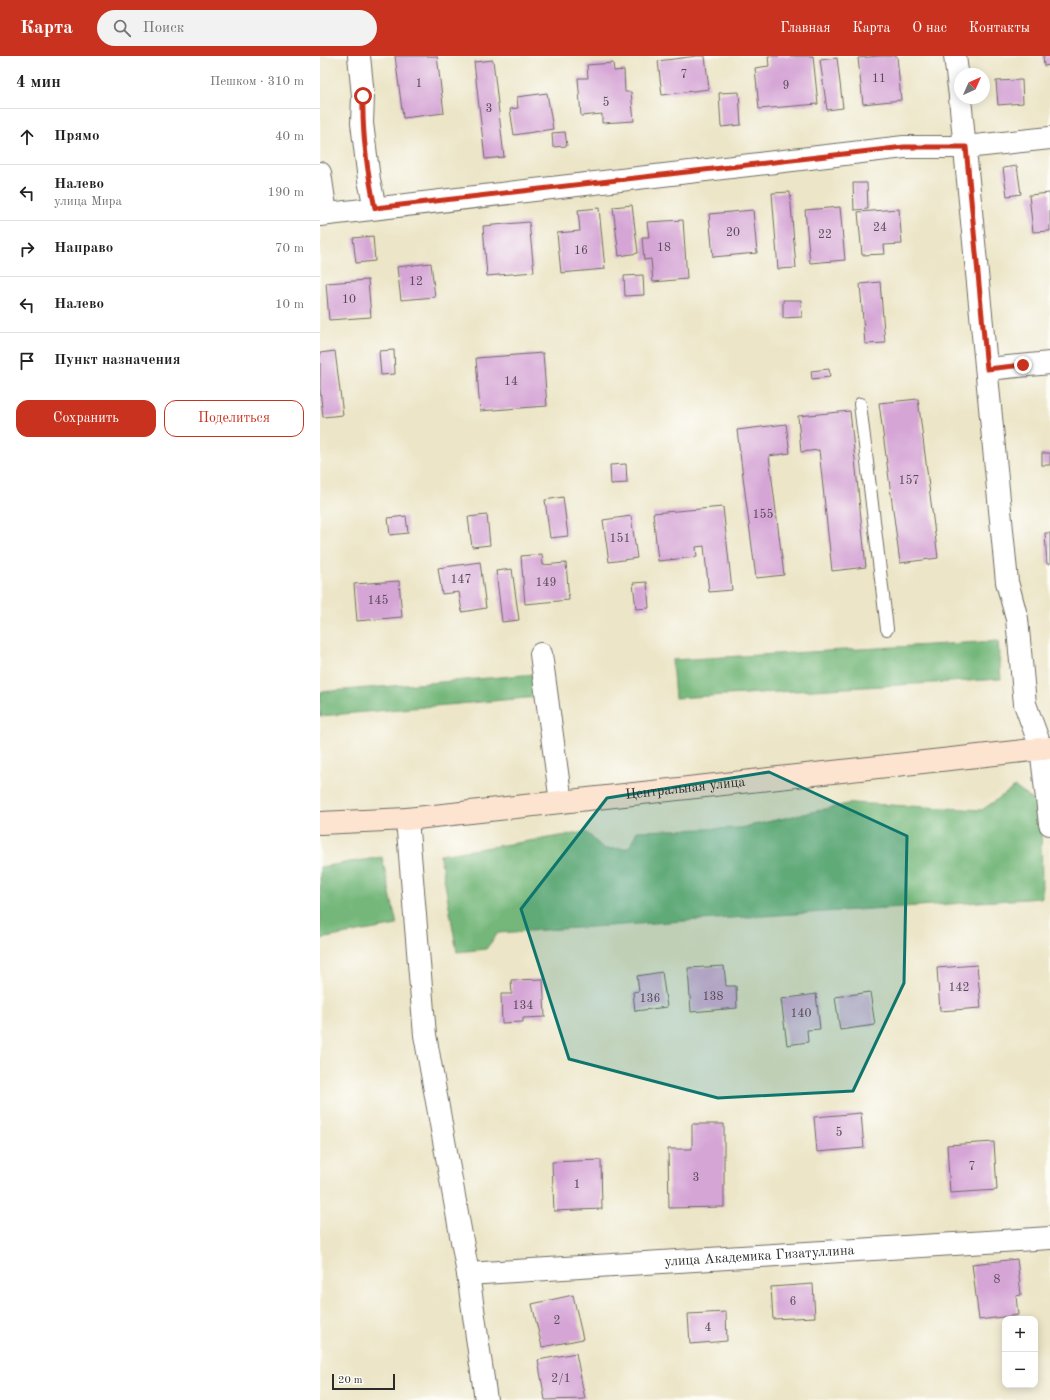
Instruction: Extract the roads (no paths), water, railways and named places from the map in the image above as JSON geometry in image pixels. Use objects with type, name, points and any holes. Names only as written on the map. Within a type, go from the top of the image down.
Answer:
[{"type":"street","points":[[359,56],[363,96],[362,123],[369,180],[375,208]]},
{"type":"street","points":[[955,56],[956,68]]},
{"type":"street","points":[[961,104],[1007,582],[1017,619],[1025,704],[1046,748],[1050,824]]},
{"type":"street","points":[[320,172],[323,214],[904,147],[966,147],[1050,138]]},
{"type":"street","points":[[987,369],[1050,363]]},
{"type":"street","points":[[541,654],[561,802]]},
{"type":"street","name":"Центральная улица","points":[[320,824],[407,819],[1046,748]]},
{"type":"street","points":[[407,819],[425,1035],[468,1274],[486,1400]]},
{"type":"street","name":"улица Академика Гизатуллина","points":[[468,1274],[1050,1238]]},
{"type":"lane","points":[[860,404],[887,629]]}]
